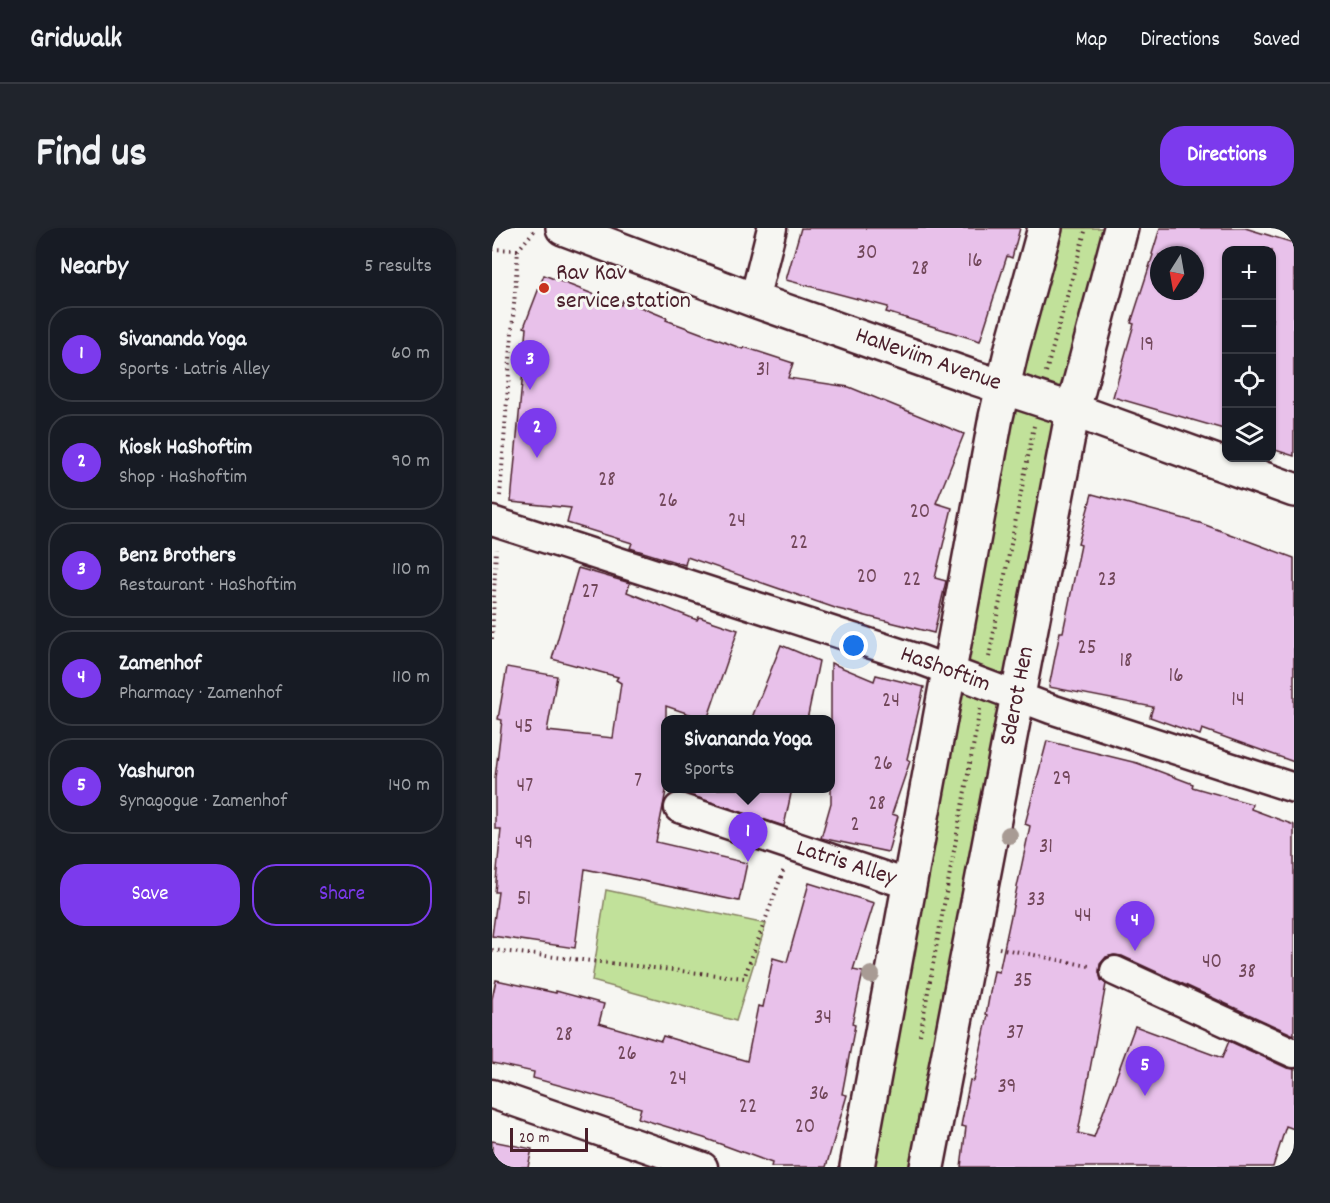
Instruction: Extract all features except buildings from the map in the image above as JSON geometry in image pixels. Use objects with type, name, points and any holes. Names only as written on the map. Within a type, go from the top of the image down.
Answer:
[{"type":"street","name":"HaNeviim Avenue","points":[[562,228],[754,300],[1073,410],[1294,490]]},
{"type":"street","points":[[754,300],[772,228]]},
{"type":"street","points":[[857,1167],[1003,386],[1045,228]]},
{"type":"street","name":"Sderot Hen","points":[[927,1167],[1073,410],[1121,228]]},
{"type":"street","name":"HaShoftim","points":[[495,522],[731,597],[950,670],[1051,709],[1294,788]]},
{"type":"street","name":"Latris Alley","points":[[679,808],[910,885]]},
{"type":"street","points":[[1115,971],[1294,1053]]},
{"type":"street","points":[[492,1094],[703,1167]]},
{"type":"path","points":[[492,639],[495,522],[501,476],[518,250],[535,228]]},
{"type":"path","points":[[492,249],[518,250]]},
{"type":"path","points":[[492,950],[744,978],[793,846]]},
{"type":"path","points":[[902,928],[1115,971]]},
{"type":"green space","points":[[1053,228],[1114,228],[918,1167],[865,1167],[955,670]]},
{"type":"green space","points":[[606,890],[766,924],[736,1021],[592,981]]},
{"type":"place","name":"Rav Kav service station","points":[[544,288]]},
{"type":"place","name":"Benz Brothers","points":[[530,390]]},
{"type":"place","name":"Kiosk HaShoftim","points":[[537,458]]},
{"type":"place","name":"Sivananda Yoga","points":[[748,862]]},
{"type":"place","name":"Zamenhof","points":[[1135,951]]},
{"type":"place","name":"Yashuron","points":[[1145,1096]]}]
